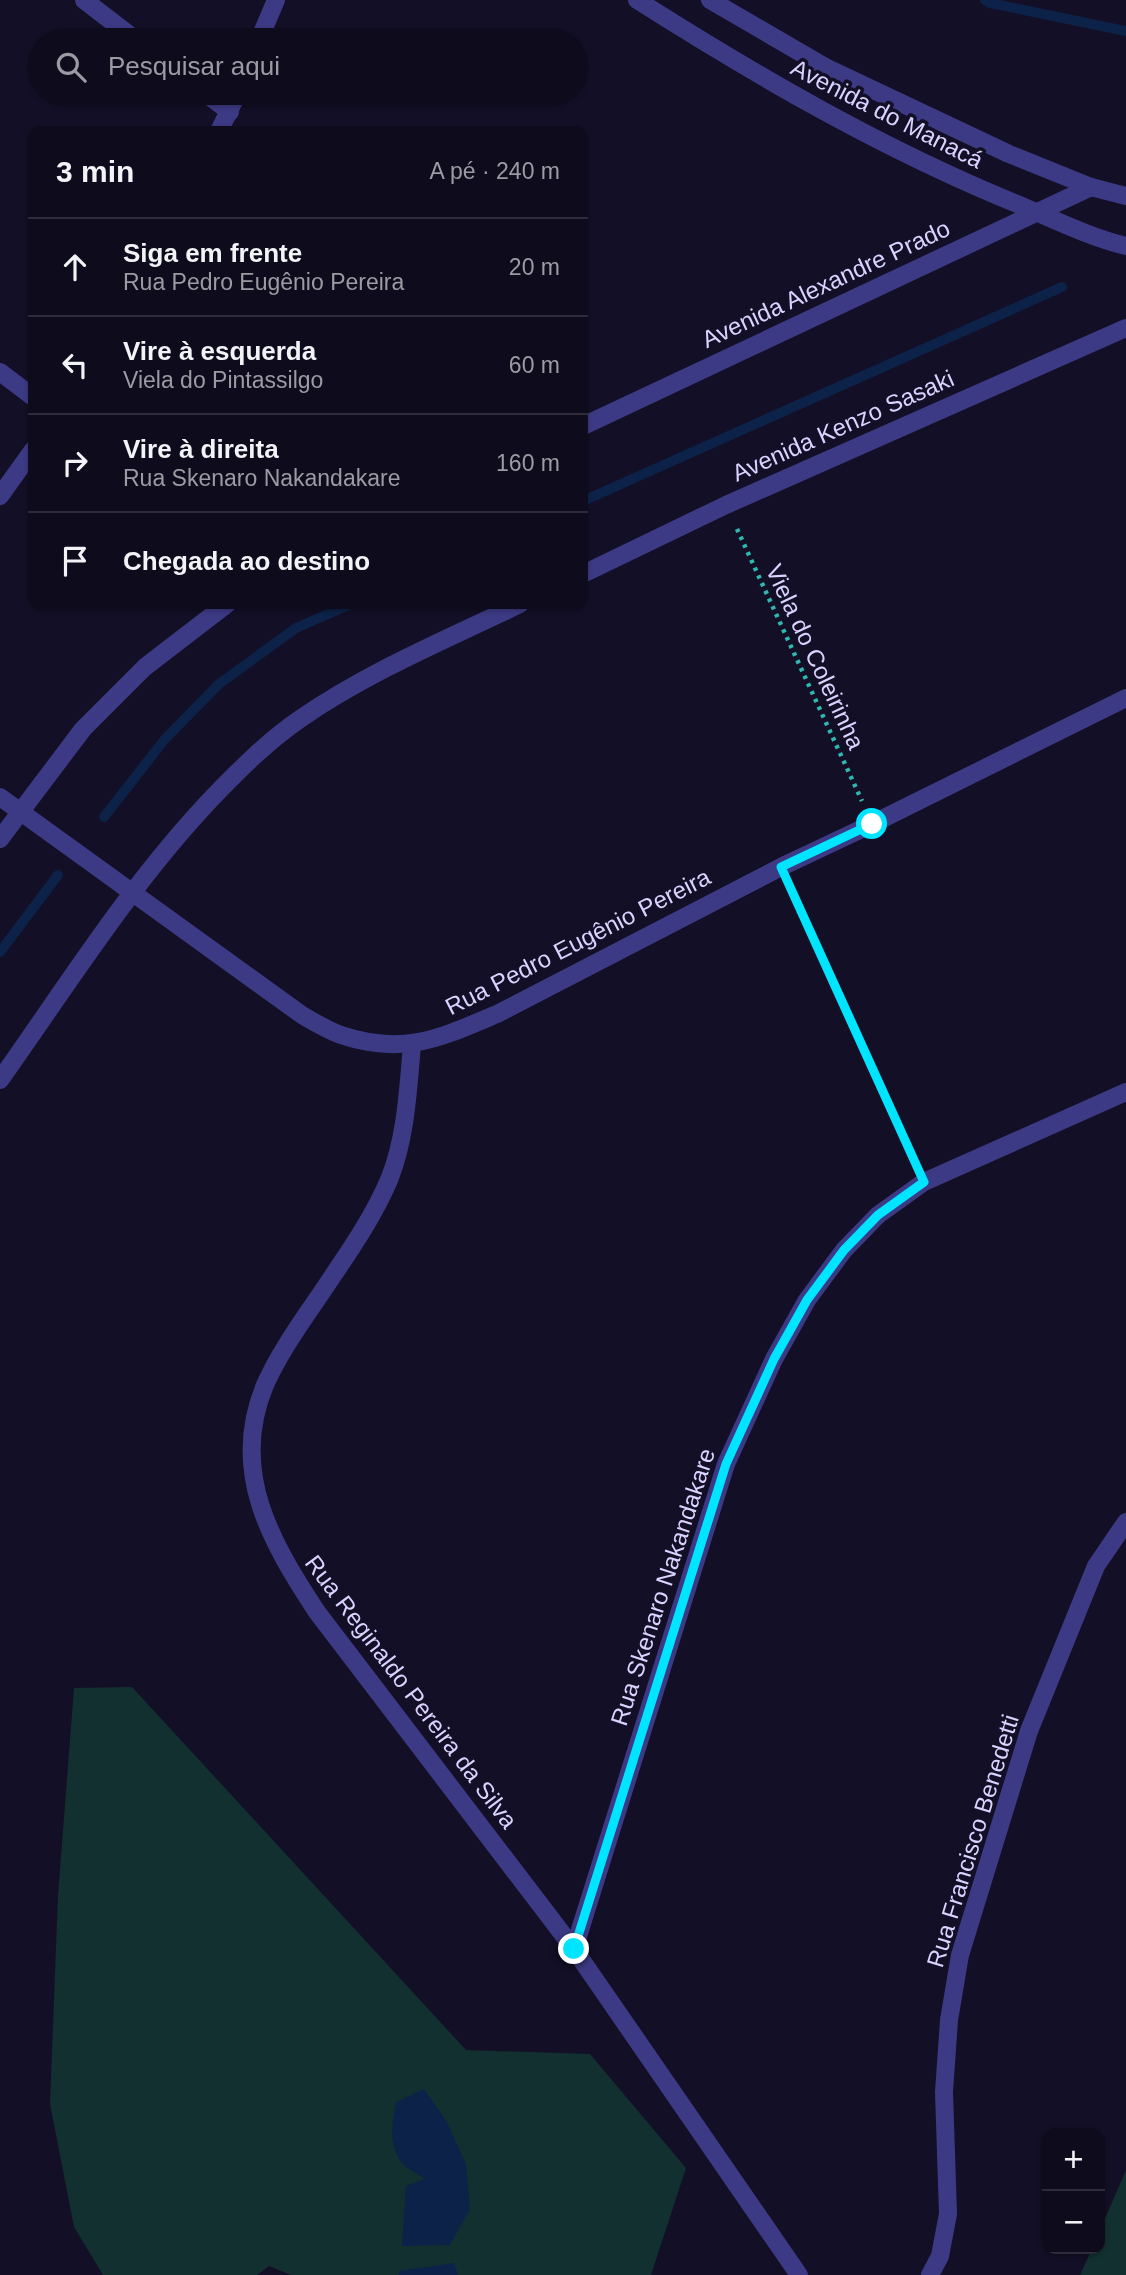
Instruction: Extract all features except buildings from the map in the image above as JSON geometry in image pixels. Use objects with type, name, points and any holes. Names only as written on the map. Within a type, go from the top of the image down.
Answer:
[{"type":"street","points":[[84,0],[120,28]]},
{"type":"street","points":[[264,28],[276,0]]},
{"type":"street","name":"Avenida do Manacá","points":[[637,0],[723,55],[814,107],[942,172],[1126,246]]},
{"type":"street","name":"Avenida do Manacá","points":[[710,0],[827,68],[1009,154],[1091,187],[1126,196]]},
{"type":"street","points":[[221,105],[230,112]]},
{"type":"street","points":[[222,126],[233,105]]},
{"type":"street","name":"Avenida Alexandre Prado","points":[[588,424],[1091,187]]},
{"type":"street","name":"Avenida Kenzo Sasaki","points":[[588,572],[726,505],[1126,328]]},
{"type":"street","points":[[0,372],[28,393]]},
{"type":"street","points":[[0,496],[28,457]]},
{"type":"street","points":[[0,839],[83,729],[145,667],[220,609]]},
{"type":"street","points":[[0,1080],[132,892],[187,824],[245,764],[298,720],[358,681],[509,609]]},
{"type":"street","name":"Rua Pedro Eugênio Pereira","points":[[0,797],[302,1016],[339,1034],[374,1044],[412,1045],[450,1034],[497,1014],[781,867],[1126,698]]},
{"type":"street","name":"Rua Reginaldo Pereira da Silva","points":[[412,1045],[401,1139],[389,1180],[363,1229],[290,1340],[265,1386],[254,1427],[251,1471],[263,1518],[284,1563],[317,1612],[574,1949],[799,2275]]},
{"type":"street","name":"Rua Skenaro Nakandakare","points":[[574,1949],[726,1464],[769,1370],[807,1300],[844,1250],[878,1215],[924,1182],[1126,1092]]},
{"type":"street","name":"Rua Francisco Benedetti","points":[[930,2275],[940,2256],[948,2214],[944,2092],[949,2020],[960,1955],[1029,1731],[1096,1566],[1126,1522]]},
{"type":"path","name":"Viela do Coleirinha","points":[[726,505],[872,824]]},
{"type":"path","points":[[781,867],[924,1182]]},
{"type":"green space","points":[[132,1687],[466,2050],[590,2054],[686,2168],[651,2275],[291,2275],[269,2266],[257,2275],[103,2275],[74,2227],[50,2104],[58,1895],[74,1688]]},
{"type":"green space","points":[[1126,2170],[1126,2275],[1080,2275],[1090,2254],[1105,2254],[1105,2218]]},
{"type":"water","points":[[424,2089],[447,2122],[466,2164],[470,2209],[450,2245],[402,2246],[406,2186],[425,2179],[400,2160],[393,2144],[393,2119],[396,2102]]},
{"type":"water","points":[[454,2263],[458,2275],[399,2275],[399,2271]]},
{"type":"waterway","points":[[985,0],[1126,31]]},
{"type":"waterway","points":[[588,499],[1062,287]]},
{"type":"waterway","points":[[104,817],[165,739],[219,684],[296,628],[340,609]]},
{"type":"waterway","points":[[0,952],[58,875]]},
{"type":"route","points":[[574,1949],[726,1464],[774,1359],[807,1300],[844,1250],[878,1215],[924,1182],[781,867],[872,824]]}]
